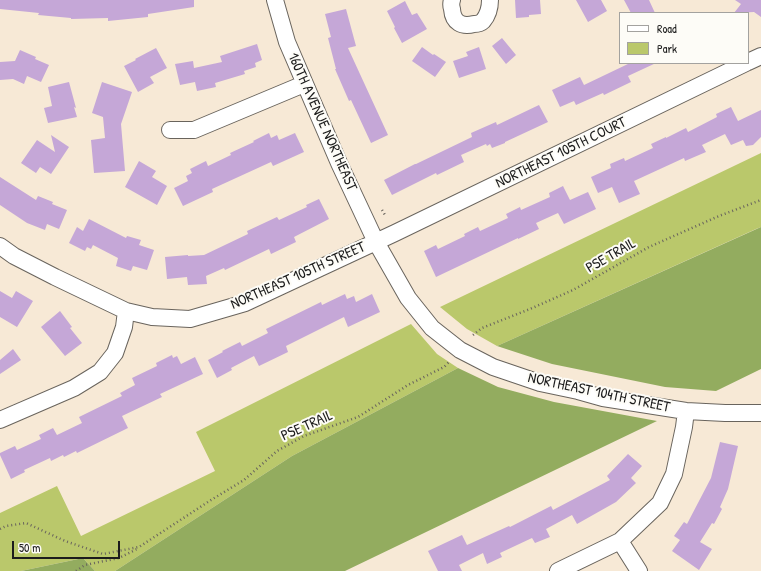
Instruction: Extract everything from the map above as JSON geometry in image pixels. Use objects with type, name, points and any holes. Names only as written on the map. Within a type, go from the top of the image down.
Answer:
[{"type":"street","name":"160TH AVENUE NORTHEAST","points":[[275,0],[287,42],[304,84],[376,242]]},
{"type":"street","points":[[452,0],[452,12],[455,21],[463,26],[482,22],[490,8],[490,0]]},
{"type":"street","name":"NORTHEAST 105TH COURT","points":[[749,62],[761,56]]},
{"type":"street","name":"NORTHEAST 105TH COURT","points":[[376,242],[745,64]]},
{"type":"street","points":[[170,130],[194,130],[304,84]]},
{"type":"street","name":"NORTHEAST 105TH STREET","points":[[0,246],[14,256],[48,274],[126,311],[152,317],[190,319],[245,303],[376,242]]},
{"type":"street","name":"NORTHEAST 104TH STREET","points":[[376,242],[408,298],[432,328],[460,350],[493,367],[540,383],[603,398],[686,411],[726,414],[761,413]]},
{"type":"street","points":[[0,420],[74,388],[100,372],[115,354],[124,327],[126,311]]},
{"type":"street","points":[[558,571],[620,541],[660,503],[674,474],[686,411]]},
{"type":"street","points":[[620,541],[639,571]]},
{"type":"path","name":"PSE TRAIL","points":[[473,335],[482,328],[573,290],[649,247],[719,216],[761,200]]},
{"type":"path","points":[[382,210],[385,215]]},
{"type":"path","name":"PSE TRAIL","points":[[76,571],[85,565],[119,558],[139,547],[244,480],[277,451],[304,436],[358,417],[408,385],[444,367],[450,361]]},
{"type":"path","name":"PSE TRAIL","points":[[0,529],[6,526],[26,523],[65,541],[103,554],[139,547]]},
{"type":"green space","points":[[761,153],[761,227],[497,346],[467,329],[440,307]]},
{"type":"green space","points":[[761,227],[761,369],[716,391],[665,387],[552,364],[497,346]]},
{"type":"green space","points":[[411,324],[437,354],[458,368],[292,456],[115,571],[95,571],[83,558],[21,571],[0,571],[0,513],[57,486],[81,536],[215,471],[196,432]]},
{"type":"green space","points":[[458,368],[498,387],[554,402],[657,421],[345,571],[115,571],[292,456]]},
{"type":"green space","points":[[83,558],[95,571],[21,571]]},
{"type":"building","points":[[0,0],[194,0],[194,7],[148,14],[148,17],[108,21],[108,18],[71,19],[38,15],[39,13],[0,9]]},
{"type":"building","points":[[515,0],[540,0],[541,14],[516,18]]},
{"type":"building","points":[[576,0],[601,0],[607,11],[588,22]]},
{"type":"building","points":[[624,0],[649,0],[655,12],[630,12]]},
{"type":"building","points":[[735,0],[761,0],[761,17],[754,12],[735,12],[741,4]]},
{"type":"building","points":[[405,1],[412,15],[417,13],[427,29],[402,43],[387,11]]},
{"type":"building","points":[[346,9],[356,46],[348,48],[388,135],[371,143],[351,100],[349,101],[335,69],[328,38],[331,37],[325,14]]},
{"type":"building","points":[[502,38],[516,55],[506,64],[492,46]]},
{"type":"building","points":[[257,44],[262,60],[255,63],[256,67],[244,71],[245,74],[215,83],[216,87],[197,91],[195,82],[180,85],[175,64],[193,61],[194,68],[222,62],[220,56]]},
{"type":"building","points":[[422,47],[446,62],[435,77],[412,61]]},
{"type":"building","points":[[479,47],[486,69],[459,78],[453,61],[468,56],[466,52]]},
{"type":"building","points":[[156,48],[167,68],[150,77],[154,83],[138,92],[124,66]]},
{"type":"building","points":[[20,50],[49,65],[41,82],[27,76],[24,84],[13,79],[0,80],[0,62],[15,61]]},
{"type":"building","points":[[628,64],[654,64],[628,76],[631,82],[604,95],[603,93],[576,105],[574,101],[560,107],[552,90],[580,77],[584,85]]},
{"type":"building","points":[[69,82],[77,117],[48,123],[44,108],[52,106],[48,87]]},
{"type":"building","points":[[102,82],[132,92],[121,124],[125,171],[94,173],[91,140],[105,138],[103,117],[92,113]]},
{"type":"building","points":[[539,105],[548,122],[492,148],[490,144],[487,146],[486,144],[461,155],[464,162],[437,175],[436,173],[392,195],[384,180],[472,137],[471,133],[496,122],[497,125]]},
{"type":"building","points":[[731,107],[738,121],[761,110],[761,137],[753,145],[746,146],[743,140],[731,145],[725,134],[702,145],[706,152],[685,161],[684,158],[634,181],[640,194],[619,203],[612,187],[598,193],[591,177],[611,168],[610,164],[624,158],[625,161],[653,148],[651,144],[686,128],[688,132],[717,117],[716,114]]},
{"type":"building","points":[[269,133],[271,138],[277,135],[279,140],[295,133],[304,152],[273,166],[271,162],[212,189],[213,192],[183,206],[174,188],[188,181],[186,176],[192,173],[190,169],[206,161],[208,166],[231,155],[230,153]]},
{"type":"building","points":[[51,135],[69,147],[51,174],[40,167],[36,173],[21,163],[37,140],[55,152]]},
{"type":"building","points":[[139,161],[156,171],[152,177],[167,186],[157,205],[125,187]]},
{"type":"building","points":[[0,177],[36,200],[38,196],[67,210],[59,229],[47,224],[45,230],[27,223],[0,205]]},
{"type":"building","points":[[563,186],[570,200],[588,192],[596,209],[564,224],[558,213],[536,223],[539,229],[436,277],[424,251],[436,245],[438,249],[465,236],[464,234],[478,227],[480,231],[508,218],[506,214],[520,207],[521,210],[550,197],[549,193]]},
{"type":"building","points":[[319,199],[329,219],[294,237],[296,242],[271,254],[269,249],[225,270],[224,268],[206,276],[207,284],[188,285],[187,277],[167,279],[165,257],[204,255],[248,234],[247,231],[277,217],[279,220],[307,207],[306,205]]},
{"type":"building","points":[[89,219],[126,238],[127,236],[141,240],[139,245],[154,250],[147,270],[133,266],[131,271],[116,266],[118,258],[93,245],[91,249],[87,247],[85,251],[69,243],[77,227],[83,231]]},
{"type":"building","points":[[0,291],[12,298],[16,291],[33,301],[17,327],[0,317]]},
{"type":"building","points":[[345,294],[347,299],[354,296],[356,302],[372,294],[380,312],[348,327],[344,317],[286,346],[288,352],[259,366],[254,356],[231,368],[232,370],[217,378],[208,360],[240,342],[242,346],[268,333],[266,329],[321,302],[322,305]]},
{"type":"building","points":[[60,311],[72,327],[70,328],[82,343],[65,356],[41,327]]},
{"type":"building","points":[[13,349],[21,360],[0,374],[0,360]]},
{"type":"building","points":[[172,355],[173,358],[177,356],[181,364],[195,357],[203,374],[160,394],[162,397],[122,416],[128,428],[77,453],[76,451],[64,457],[63,455],[51,461],[50,458],[24,470],[25,472],[11,479],[0,453],[15,446],[17,450],[41,439],[39,435],[53,428],[57,435],[82,423],[79,417],[122,396],[120,393],[135,385],[132,378],[157,366],[156,363]]},
{"type":"building","points":[[720,442],[738,446],[728,489],[720,507],[722,509],[714,524],[712,523],[700,542],[712,549],[699,570],[672,551],[680,540],[674,536],[684,522],[687,524],[711,478]]},
{"type":"building","points":[[628,454],[642,466],[631,478],[636,483],[616,502],[577,524],[572,515],[546,529],[550,537],[535,543],[532,538],[500,553],[502,557],[487,564],[483,553],[459,565],[462,571],[438,571],[428,551],[462,535],[467,545],[509,526],[510,527],[551,506],[553,510],[610,480],[607,476]]}]
